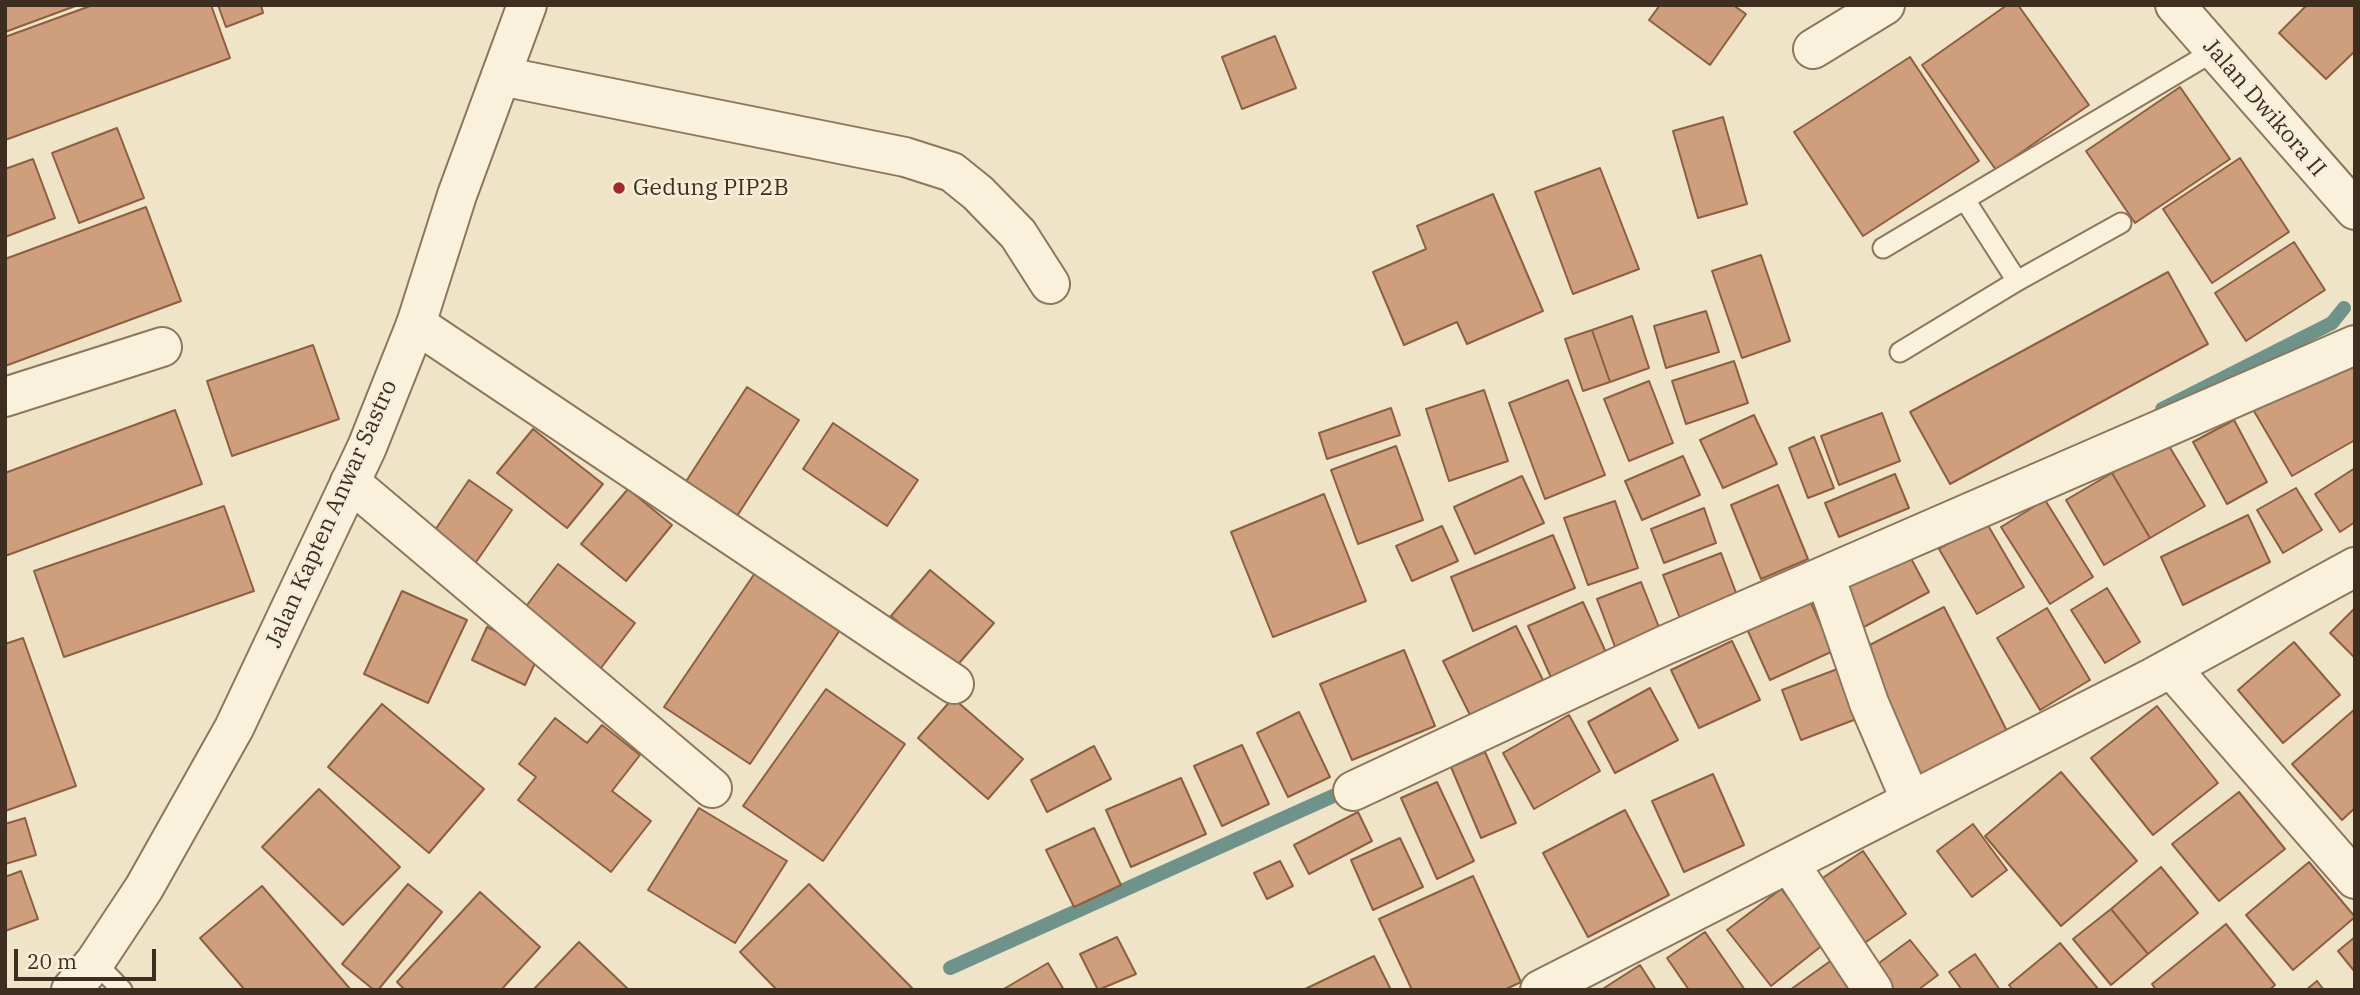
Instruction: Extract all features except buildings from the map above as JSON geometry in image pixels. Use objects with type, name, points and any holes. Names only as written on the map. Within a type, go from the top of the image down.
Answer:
[{"type":"street","name":"Jalan Kapten Anwar Sastro","points":[[83,976],[145,888],[233,728],[350,482],[416,324],[457,195],[527,5]]},
{"type":"street","points":[[1813,49],[1885,5]]},
{"type":"street","name":"Jalan Dwikora II","points":[[2175,5],[2355,210]]},
{"type":"street","points":[[501,76],[905,157],[952,172],[1018,234],[1051,284]]},
{"type":"street","points":[[416,324],[954,684]]},
{"type":"street","points":[[1353,791],[1663,646],[2355,345]]},
{"type":"street","points":[[5,397],[162,347]]},
{"type":"street","points":[[350,482],[712,788]]},
{"type":"street","points":[[1540,990],[2171,668],[2355,567]]},
{"type":"street","points":[[1825,576],[1869,703],[1911,801]]},
{"type":"street","points":[[2171,668],[2355,879]]},
{"type":"street","points":[[1789,863],[1873,990]]},
{"type":"lane","points":[[1883,248],[2214,51]]},
{"type":"lane","points":[[1965,200],[2017,281]]},
{"type":"lane","points":[[1900,352],[2017,281],[2121,223]]},
{"type":"lane","points":[[83,976],[122,990]]},
{"type":"waterway","points":[[2162,409],[2332,323],[2344,308]]},
{"type":"waterway","points":[[950,968],[1351,788]]},
{"type":"place","name":"Gedung PIP2B","points":[[619,188]]}]
